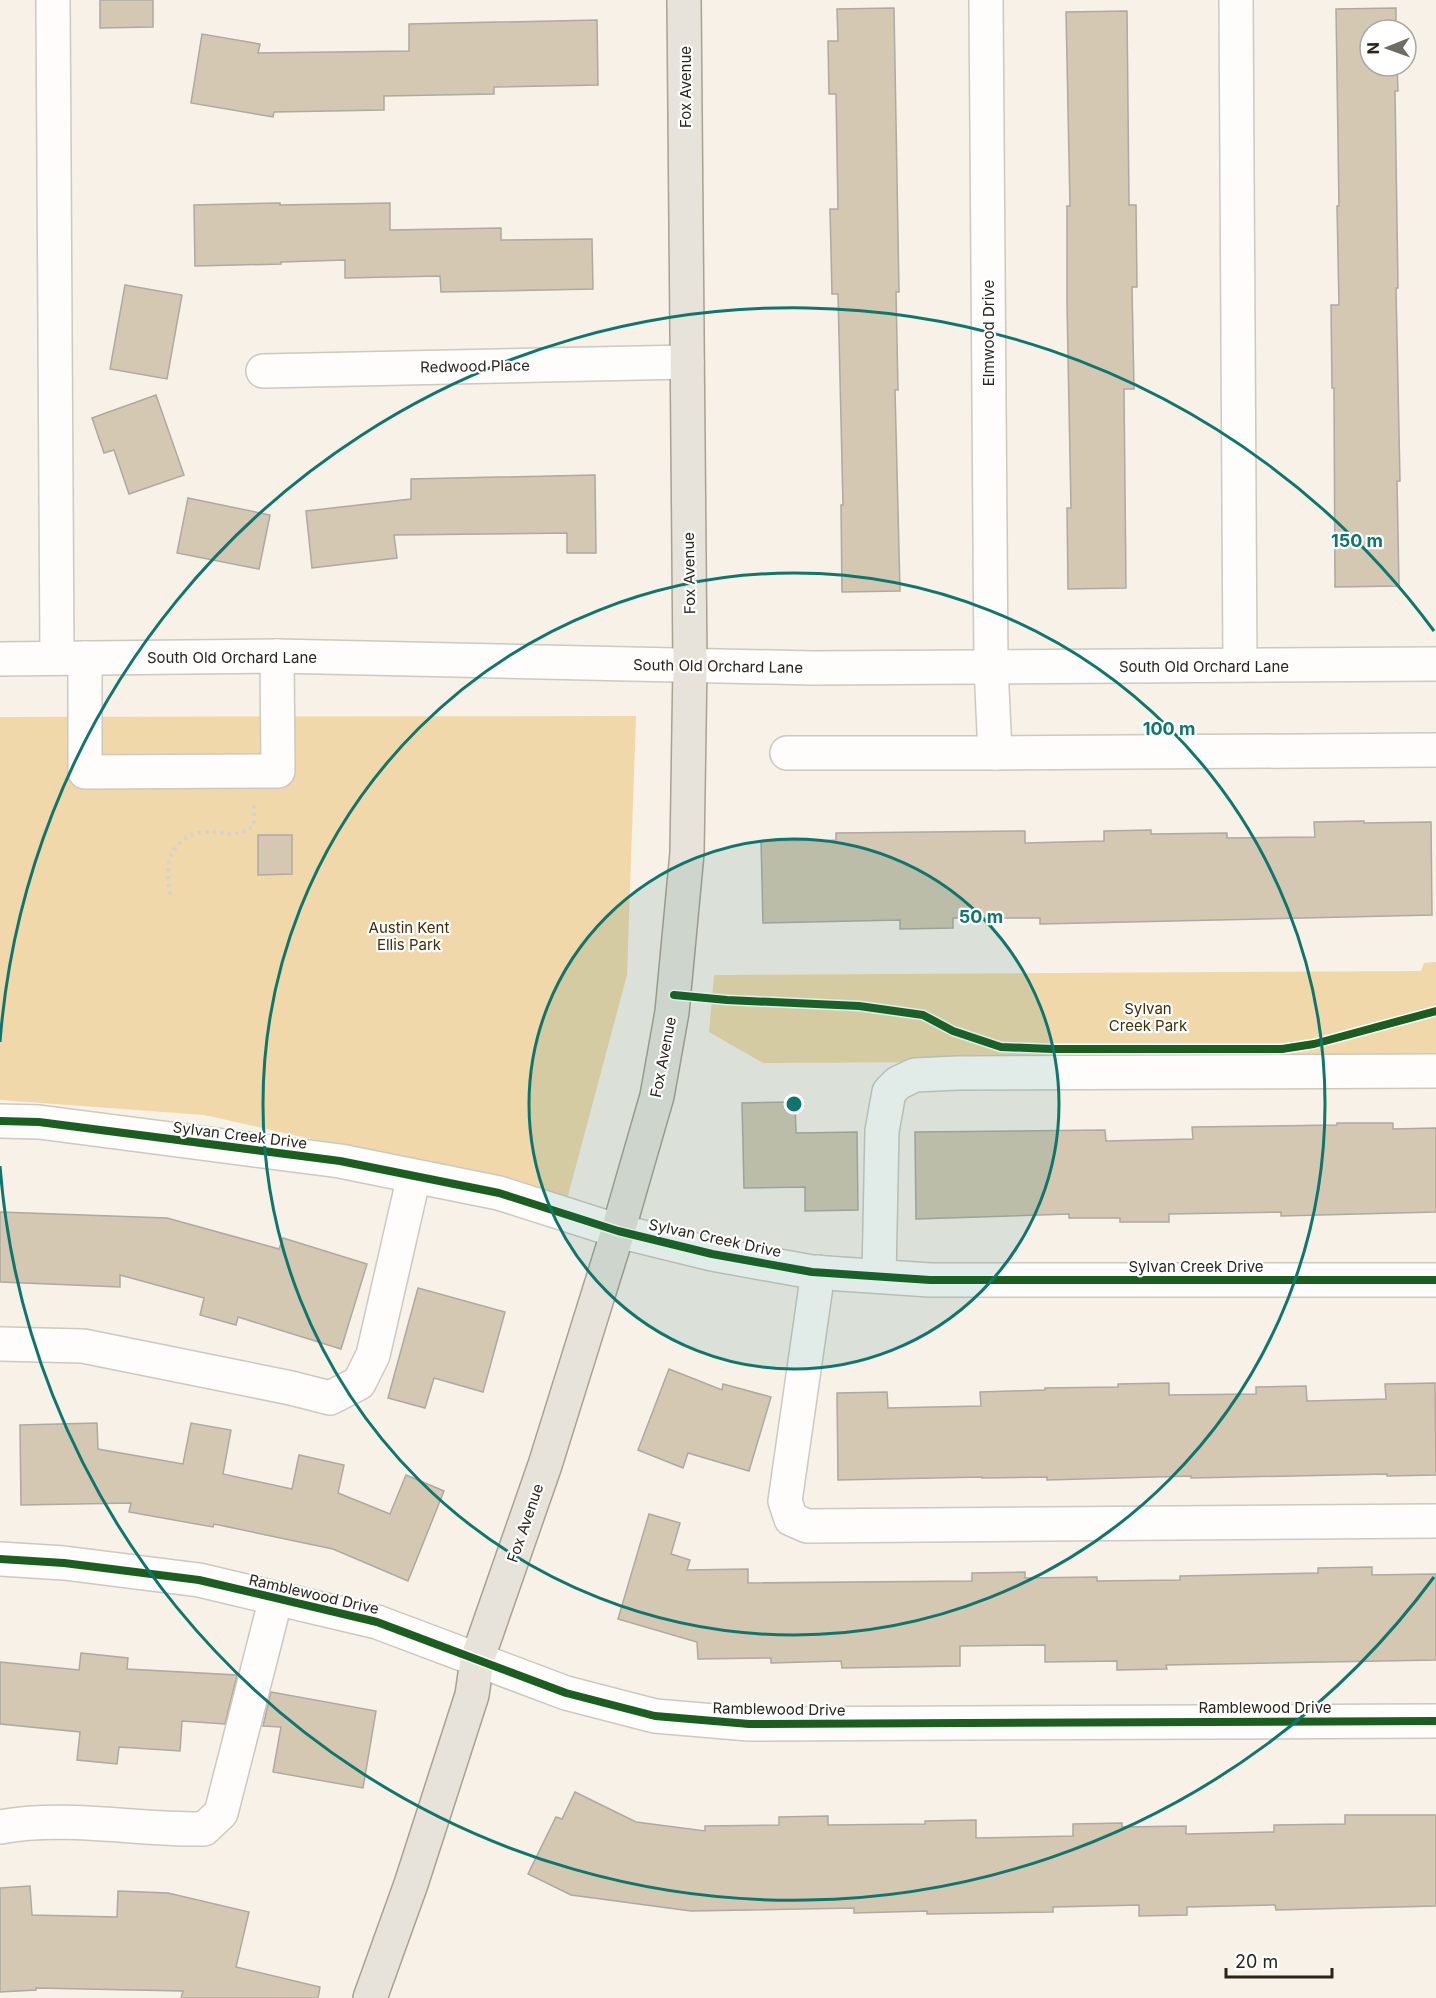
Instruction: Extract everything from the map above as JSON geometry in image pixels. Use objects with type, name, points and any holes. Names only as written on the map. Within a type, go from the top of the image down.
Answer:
[{"type":"main road","name":"Fox Avenue","points":[[370,1998],[411,1884],[472,1695],[477,1660],[545,1465],[618,1231],[657,1096],[672,1012],[687,853],[690,665],[684,0]]},
{"type":"street","points":[[53,0],[71,658],[85,772],[278,771],[278,656]]},
{"type":"street","name":"Elmwood Drive","points":[[986,0],[991,667],[995,753]]},
{"type":"street","points":[[1236,0],[1240,665]]},
{"type":"street","name":"Redwood Place","points":[[263,370],[687,362]]},
{"type":"street","name":"South Old Orchard Lane","points":[[0,658],[278,656],[813,668],[1436,664]]},
{"type":"street","points":[[787,753],[1436,750]]},
{"type":"street","points":[[879,1276],[882,1131],[889,1092],[898,1083],[915,1075],[1436,1071]]},
{"type":"street","name":"Sylvan Creek Drive","points":[[0,1121],[39,1122],[328,1160],[499,1193],[618,1231],[712,1254],[818,1272],[930,1280],[1436,1280]]},
{"type":"street","points":[[0,1344],[83,1346],[330,1398],[359,1383],[373,1354],[414,1176]]},
{"type":"street","points":[[818,1272],[785,1501],[791,1519],[807,1526],[1436,1521]]},
{"type":"street","name":"Ramblewood Drive","points":[[0,1559],[64,1563],[199,1580],[377,1622],[566,1693],[655,1716],[749,1724],[1436,1721]]},
{"type":"street","points":[[0,1827],[72,1822],[170,1829],[204,1829],[221,1812],[276,1598]]},
{"type":"path","points":[[170,894],[169,865],[174,848],[188,837],[204,832],[231,835],[245,832],[254,825],[252,771]]},
{"type":"green space","name":"Austin Kent Ellis Park","points":[[636,716],[627,975],[568,1196],[204,1115],[0,1100],[0,717]]},
{"type":"green space","name":"Sylvan Creek Park","points":[[1436,962],[1436,1060],[763,1063],[709,1032],[714,975],[1421,971],[1424,963]]},
{"type":"building","points":[[100,0],[153,0],[153,27],[100,28]]},
{"type":"building","points":[[894,8],[899,292],[896,292],[898,390],[895,390],[900,591],[842,592],[841,505],[843,505],[838,294],[832,294],[830,209],[838,209],[836,94],[829,94],[828,41],[838,41],[837,9]]},
{"type":"building","points":[[1396,8],[1396,18],[1358,18],[1358,78],[1397,78],[1398,91],[1395,91],[1400,481],[1397,481],[1399,586],[1335,587],[1334,388],[1332,388],[1331,305],[1339,305],[1336,9]]},
{"type":"building","points":[[1127,11],[1129,205],[1136,205],[1137,287],[1132,287],[1134,389],[1124,389],[1126,588],[1068,589],[1067,508],[1071,508],[1067,206],[1070,206],[1066,12]]},
{"type":"building","points":[[597,20],[598,85],[494,87],[494,94],[384,96],[384,110],[274,112],[273,117],[191,103],[202,34],[260,44],[258,53],[409,51],[409,24]]},
{"type":"building","points":[[280,203],[280,205],[390,203],[390,230],[501,228],[501,240],[592,239],[593,289],[441,292],[440,276],[345,278],[345,260],[195,266],[194,205]]},
{"type":"building","points":[[125,285],[182,295],[167,379],[110,369]]},
{"type":"building","points":[[156,395],[184,475],[129,494],[114,450],[104,453],[92,418]]},
{"type":"building","points":[[595,475],[596,553],[567,553],[567,533],[394,535],[397,558],[312,568],[306,511],[411,499],[411,479]]},
{"type":"building","points":[[188,498],[270,515],[259,569],[177,553]]},
{"type":"building","points":[[1364,821],[1364,823],[1431,822],[1432,915],[1040,924],[1040,918],[953,918],[953,928],[900,929],[900,920],[763,923],[761,841],[836,840],[836,833],[1025,831],[1025,843],[1104,841],[1104,831],[1151,830],[1151,834],[1227,833],[1227,838],[1315,837],[1314,822]]},
{"type":"building","points":[[258,835],[292,835],[292,874],[258,875]]},
{"type":"building","points":[[795,1102],[796,1133],[857,1132],[858,1210],[805,1211],[805,1187],[744,1188],[742,1103]]},
{"type":"building","points":[[1337,1123],[1393,1123],[1393,1129],[1436,1128],[1436,1212],[1281,1216],[1281,1212],[1169,1214],[1169,1222],[1120,1222],[1120,1218],[1069,1218],[1069,1214],[916,1219],[915,1132],[1105,1130],[1106,1141],[1193,1139],[1192,1127],[1337,1125]]},
{"type":"building","points":[[0,1212],[167,1218],[279,1249],[283,1238],[367,1264],[341,1349],[238,1317],[236,1325],[200,1315],[204,1298],[120,1275],[120,1287],[0,1282]]},
{"type":"building","points":[[418,1288],[505,1312],[483,1392],[434,1378],[425,1408],[388,1398]]},
{"type":"building","points":[[669,1369],[722,1390],[723,1384],[771,1397],[749,1471],[688,1453],[683,1468],[638,1450]]},
{"type":"building","points":[[1169,1383],[1169,1395],[1256,1394],[1256,1387],[1306,1386],[1307,1401],[1386,1399],[1385,1384],[1435,1383],[1436,1475],[838,1480],[837,1393],[887,1392],[888,1408],[981,1406],[980,1392]]},
{"type":"building","points":[[97,1423],[98,1449],[183,1464],[191,1423],[231,1430],[223,1474],[292,1489],[299,1455],[344,1465],[338,1493],[390,1514],[406,1475],[444,1491],[408,1581],[333,1549],[214,1524],[213,1527],[129,1512],[131,1503],[21,1505],[20,1425]]},
{"type":"building","points":[[649,1514],[680,1523],[671,1554],[690,1560],[687,1570],[748,1569],[748,1583],[972,1581],[972,1573],[1025,1572],[1025,1578],[1097,1577],[1097,1581],[1180,1580],[1180,1576],[1318,1573],[1318,1568],[1372,1567],[1372,1575],[1436,1574],[1436,1660],[1166,1665],[1167,1669],[1117,1670],[1117,1661],[1045,1662],[1045,1645],[960,1646],[960,1666],[842,1668],[841,1661],[771,1663],[771,1658],[698,1659],[697,1642],[618,1619]]},
{"type":"building","points":[[81,1653],[128,1658],[127,1669],[237,1675],[225,1724],[182,1721],[180,1751],[119,1747],[117,1764],[77,1760],[80,1732],[0,1724],[0,1662],[79,1670]]},
{"type":"building","points":[[271,1692],[376,1711],[363,1788],[273,1772],[281,1727],[263,1726]]},
{"type":"building","points":[[575,1792],[636,1822],[705,1831],[705,1826],[779,1825],[779,1817],[828,1816],[828,1825],[925,1824],[925,1821],[976,1820],[976,1838],[1073,1836],[1073,1824],[1122,1823],[1122,1827],[1186,1826],[1186,1834],[1274,1832],[1274,1825],[1345,1824],[1345,1815],[1436,1815],[1436,1906],[1276,1910],[1275,1905],[1187,1907],[1187,1915],[1139,1916],[1139,1905],[1053,1907],[1053,1912],[927,1914],[927,1911],[854,1913],[854,1908],[691,1911],[571,1895],[528,1874],[556,1817],[562,1819]]},
{"type":"building","points":[[30,1886],[32,1915],[117,1917],[118,1891],[168,1893],[249,1912],[236,1967],[320,1987],[318,1998],[181,1998],[183,1991],[36,1988],[36,1990],[0,1992],[0,1888]]},
{"type":"cycle path","points":[[674,995],[727,1000],[859,1006],[923,1015],[953,1031],[1001,1047],[1052,1049],[1282,1049],[1314,1044],[1436,1011]]},
{"type":"cycle path","points":[[0,1121],[39,1122],[340,1161],[499,1193],[618,1231],[712,1254],[812,1272],[930,1280],[1436,1280]]},
{"type":"cycle path","points":[[0,1559],[64,1563],[199,1580],[377,1622],[566,1693],[655,1716],[749,1724],[1436,1721]]}]
